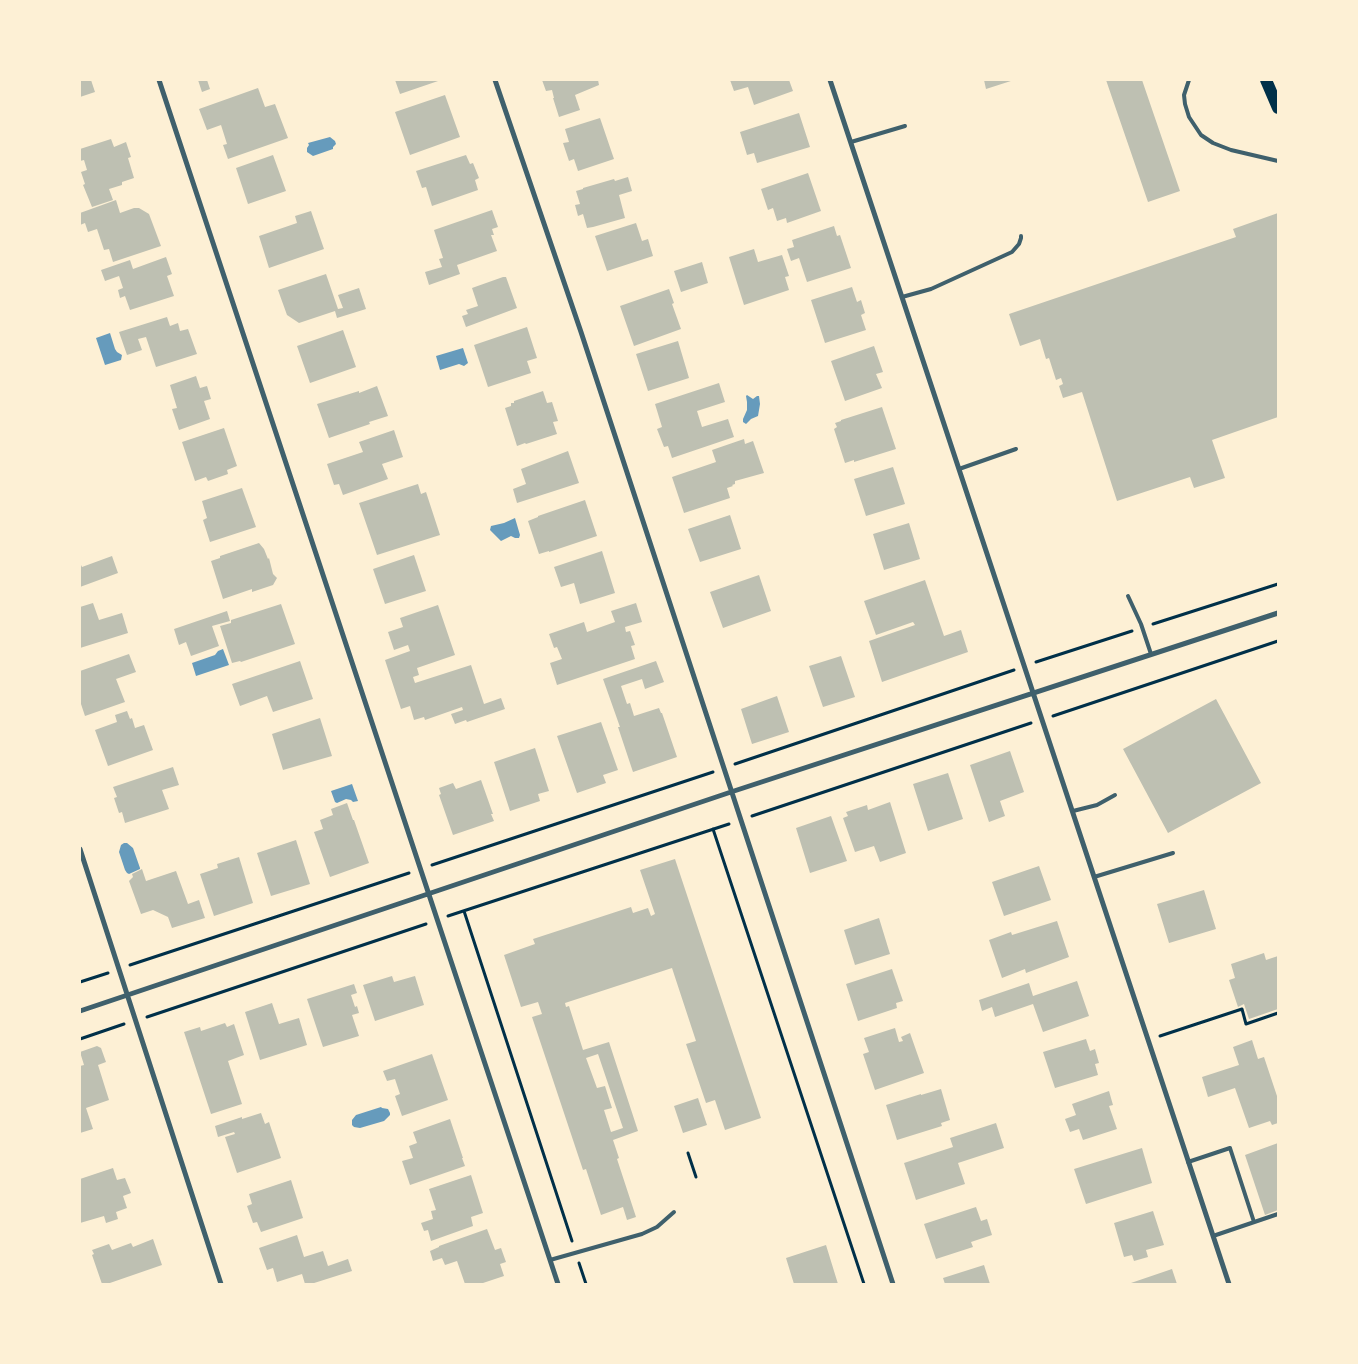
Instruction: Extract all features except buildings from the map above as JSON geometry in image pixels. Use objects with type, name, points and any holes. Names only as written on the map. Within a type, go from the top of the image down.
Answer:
[{"type":"main road","points":[[1266,80],[1278,108]]},
{"type":"street","points":[[159,80],[558,1284]]},
{"type":"street","points":[[495,80],[584,342],[893,1284]]},
{"type":"street","points":[[830,80],[1229,1284]]},
{"type":"street","points":[[80,1011],[731,792],[1278,613]]},
{"type":"street","points":[[80,849],[221,1284]]},
{"type":"lane","points":[[1189,80],[1184,95],[1184,104],[1201,135],[1213,143],[1231,150],[1278,161]]},
{"type":"lane","points":[[851,142],[905,126]]},
{"type":"lane","points":[[902,297],[931,289],[1012,252],[1019,244],[1021,236]]},
{"type":"lane","points":[[959,469],[1016,449]]},
{"type":"lane","points":[[1128,596],[1152,654]]},
{"type":"lane","points":[[1073,811],[1097,805],[1115,795]]},
{"type":"lane","points":[[1094,877],[1173,853]]},
{"type":"lane","points":[[1188,1162],[1230,1148],[1254,1222]]},
{"type":"lane","points":[[550,1260],[642,1234],[657,1227],[674,1212]]},
{"type":"lane","points":[[1213,1236],[1278,1214]]},
{"type":"path","points":[[80,982],[1024,666],[1278,584]]},
{"type":"path","points":[[80,1039],[1278,641]]},
{"type":"path","points":[[713,829],[864,1284]]},
{"type":"path","points":[[464,911],[586,1284]]},
{"type":"path","points":[[1177,1031],[1242,1009],[1246,1024],[1278,1013]]},
{"type":"path","points":[[688,1153],[696,1177]]},
{"type":"water","points":[[330,137],[336,144],[333,149],[313,156],[307,152],[308,143]]},
{"type":"water","points":[[110,333],[115,349],[122,355],[121,360],[105,365],[96,338]]},
{"type":"water","points":[[463,348],[468,363],[464,366],[459,364],[440,370],[436,356]]},
{"type":"water","points":[[747,395],[753,399],[759,396],[760,404],[758,416],[746,424],[743,422],[743,419],[747,410]]},
{"type":"water","points":[[515,518],[520,535],[519,538],[511,536],[501,541],[490,530],[491,526]]},
{"type":"water","points":[[223,649],[229,665],[196,676],[192,663],[215,655]]},
{"type":"water","points":[[352,784],[358,801],[353,802],[346,799],[335,802],[331,791]]},
{"type":"water","points":[[124,843],[133,848],[140,868],[129,874],[125,870],[119,852],[121,845]]},
{"type":"water","points":[[381,1107],[388,1109],[390,1113],[384,1121],[360,1128],[352,1125],[352,1120],[356,1115]]}]
